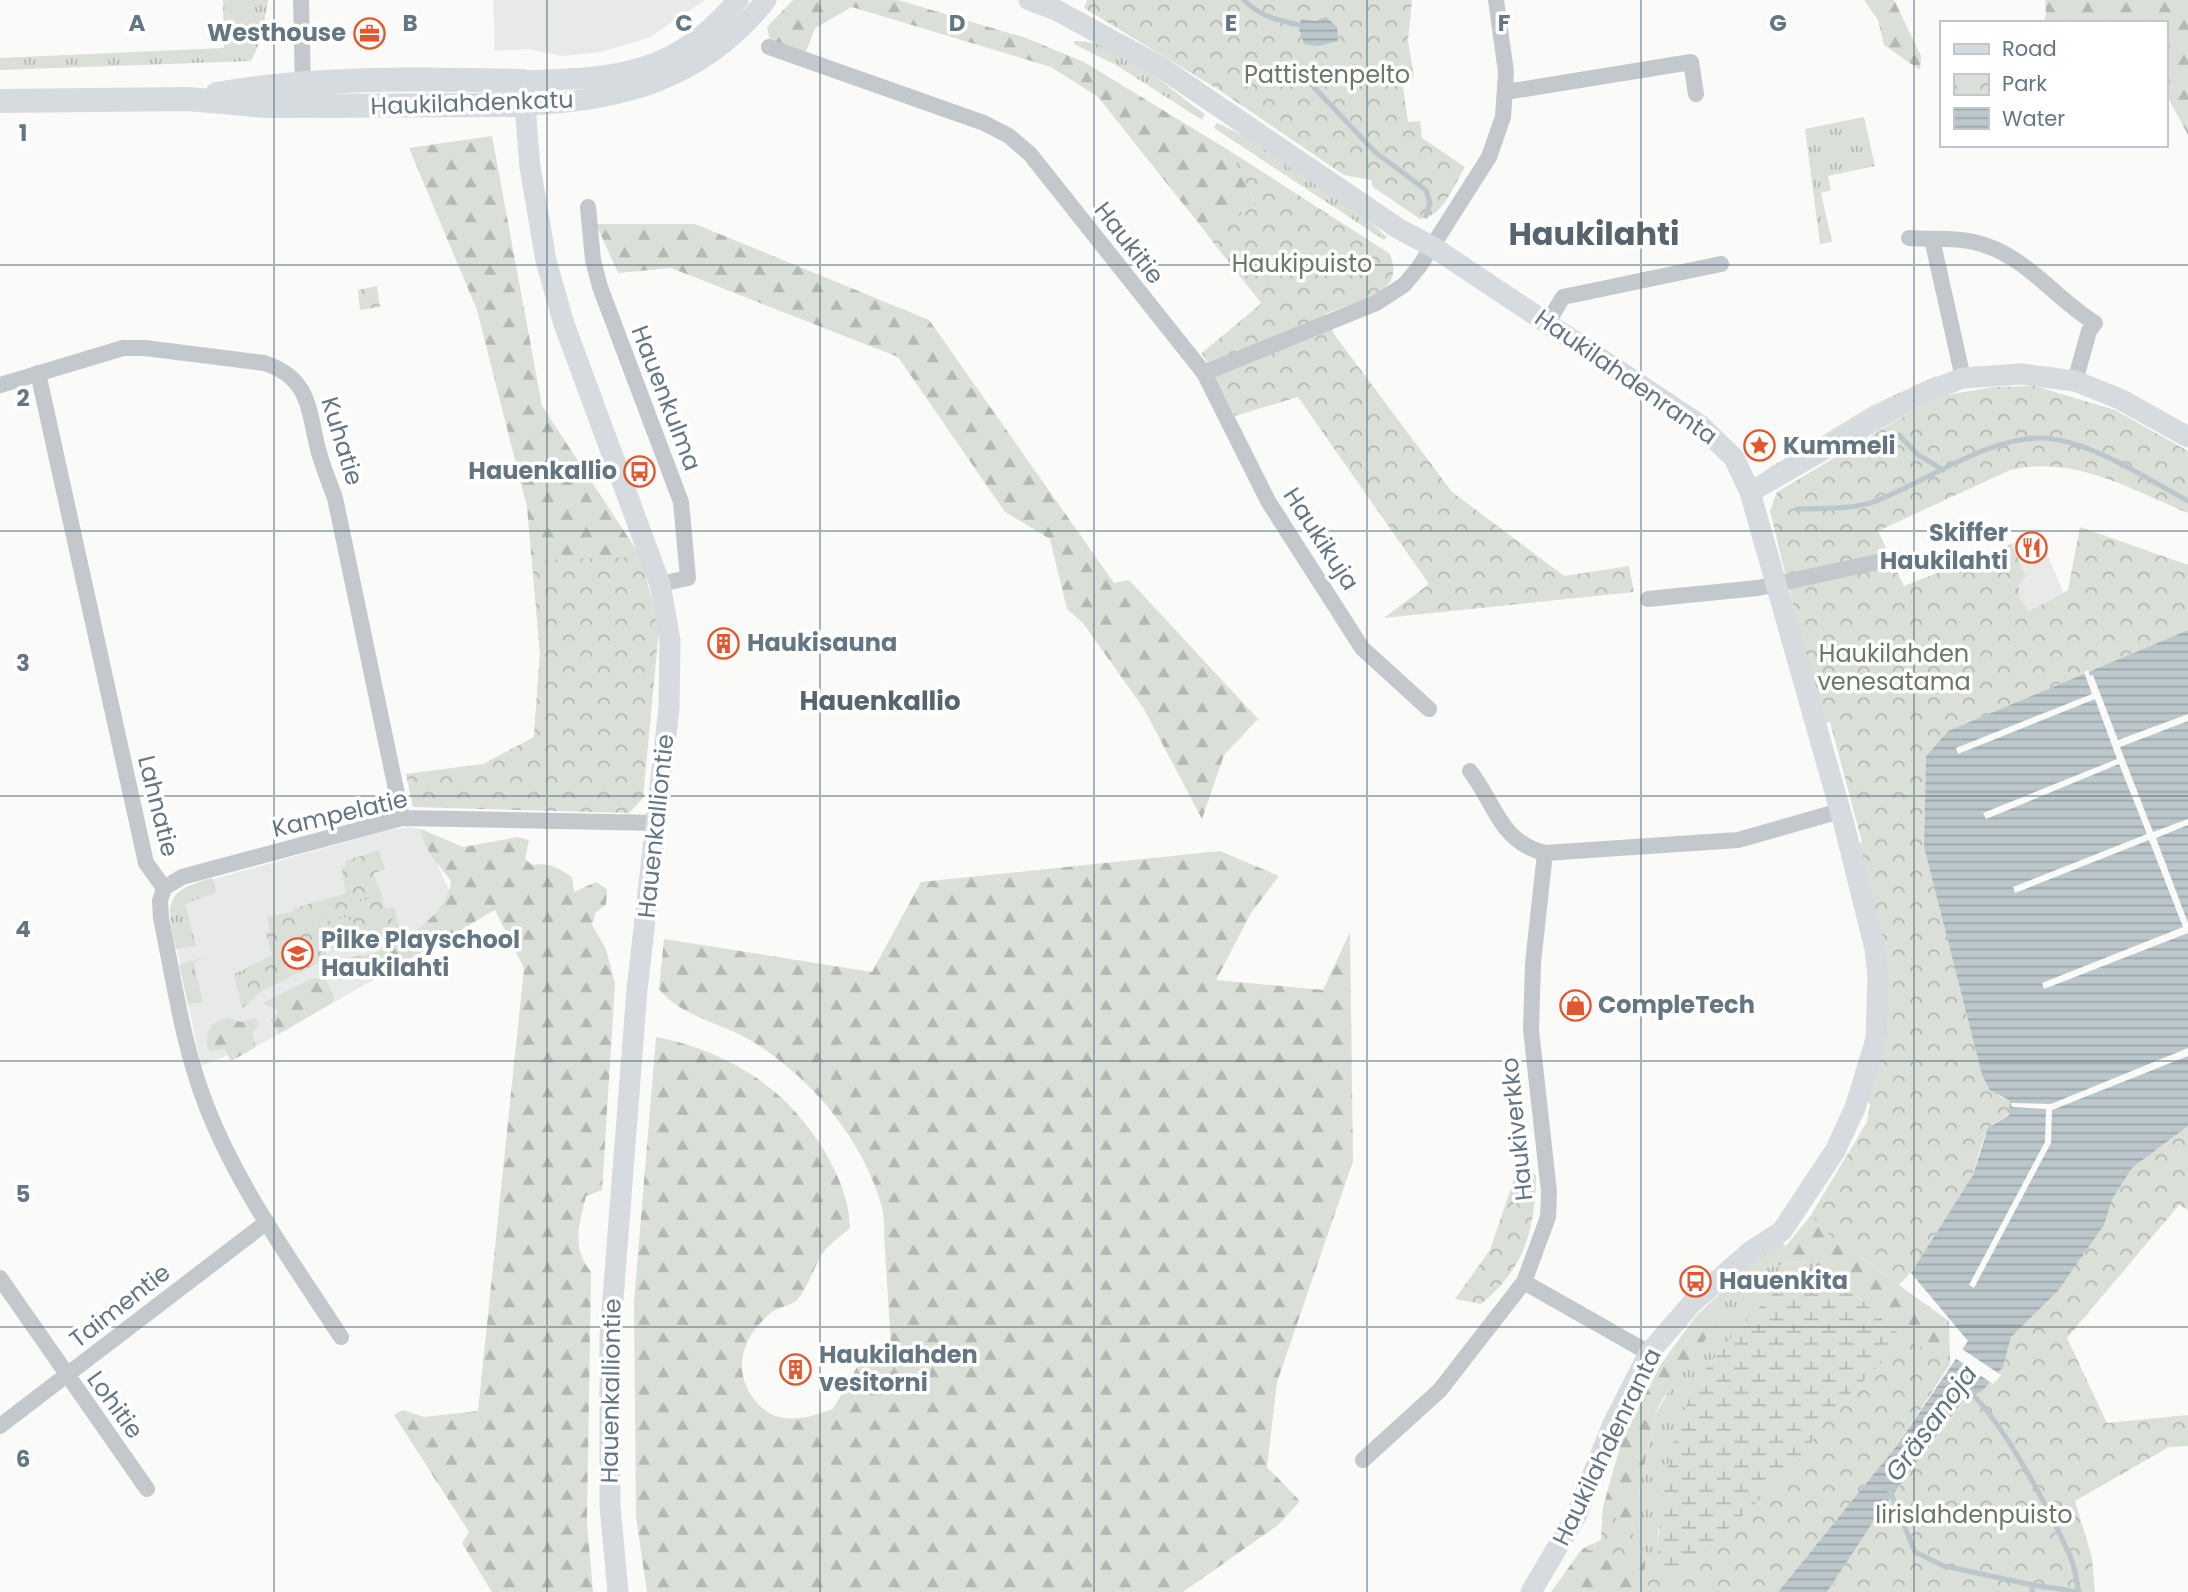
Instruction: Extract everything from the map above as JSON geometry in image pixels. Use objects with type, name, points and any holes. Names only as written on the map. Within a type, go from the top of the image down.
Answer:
[{"type":"main road","name":"Haukilahdenkatu","points":[[0,101],[524,93]]},
{"type":"street","points":[[300,0],[303,95]]},
{"type":"street","name":"Haukilahdenkatu","points":[[524,93],[637,71],[693,44],[717,24],[738,0]]},
{"type":"street","name":"Haukilahdenkatu","points":[[524,93],[568,103],[648,85],[678,73],[727,43],[766,0]]},
{"type":"street","name":"Haukilahdenranta","points":[[1029,0],[1056,10],[1159,66],[1399,229],[1433,247],[1678,409],[1723,444],[1734,458],[1750,492],[1840,811],[1875,949],[1878,977],[1876,1039],[1868,1072],[1835,1150],[1800,1200],[1771,1221],[1751,1251],[1693,1302],[1649,1353],[1613,1424],[1577,1514],[1531,1592]]},
{"type":"street","points":[[1204,373],[1376,303],[1404,285],[1433,247],[1489,157],[1503,117],[1506,92],[1496,0]]},
{"type":"street","name":"Haukitie","points":[[769,47],[984,123],[1009,136],[1030,154],[1204,373]]},
{"type":"street","points":[[1506,92],[1691,62],[1696,94]]},
{"type":"street","name":"Hauenkalliontie","points":[[524,93],[530,167],[545,261],[581,371],[660,584],[670,640],[671,677],[658,823],[637,989],[610,1338],[610,1506],[618,1592]]},
{"type":"street","name":"Hauenkulma","points":[[588,207],[593,260],[600,287],[681,502],[688,578],[660,584]]},
{"type":"street","points":[[1909,238],[1958,238],[2003,251],[2076,311],[2095,323],[2074,381]]},
{"type":"street","points":[[1932,239],[1963,378]]},
{"type":"street","points":[[1548,322],[1563,297],[1721,264]]},
{"type":"street","name":"Kuhatie","points":[[0,385],[123,348],[145,348],[264,363],[279,368],[300,387],[311,411],[317,447],[335,498],[350,561],[402,818]]},
{"type":"street","name":"Lahnatie","points":[[38,373],[146,863],[164,888],[160,901],[161,918],[192,1063],[219,1135],[267,1222],[341,1337]]},
{"type":"street","name":"Haukikuja","points":[[1204,373],[1268,500],[1362,648],[1429,709]]},
{"type":"street","points":[[1750,492],[1921,394],[1963,378],[2021,374],[2074,381],[2120,399],[2188,437]]},
{"type":"street","points":[[1648,599],[1758,588],[1882,561]]},
{"type":"street","points":[[1471,771],[1512,839],[1526,848],[1545,853],[1738,840],[1840,811]]},
{"type":"street","name":"Kampelatie","points":[[164,888],[183,877],[402,818],[658,823]]},
{"type":"street","name":"Haukiverkko","points":[[1363,1460],[1440,1390],[1524,1282],[1548,1217],[1546,1147],[1531,1030],[1533,963],[1545,853]]},
{"type":"street","name":"Taimentie","points":[[0,1426],[267,1222]]},
{"type":"street","name":"Lohitie","points":[[0,1278],[66,1377],[147,1489]]},
{"type":"street","points":[[1524,1282],[1649,1353]]},
{"type":"shaded area","points":[[493,0],[705,0],[650,37],[601,52],[562,56],[529,49],[495,51]]},
{"type":"shaded area","points":[[2038,531],[2063,592],[2029,611],[2019,597],[2019,585],[2026,576],[2011,544]]},
{"type":"shaded area","name":"Pilke Playschool Haukilahti","points":[[409,827],[421,829],[466,927],[231,1061],[228,1055],[201,1066],[170,915],[203,882],[389,830]]},
{"type":"green space","points":[[223,0],[268,0],[262,37],[251,61],[0,70],[0,58],[224,48]]},
{"type":"green space","points":[[793,0],[898,0],[1026,38],[1084,62],[1230,151],[1256,204],[1240,215],[1317,287],[1202,353],[1262,303],[1098,97],[1051,67],[852,7],[815,28],[806,52],[770,40],[767,27]]},
{"type":"green space","name":"Pattistenpelto","points":[[1087,0],[1412,0],[1408,40],[1414,78],[1402,80],[1408,122],[1420,121],[1422,138],[1465,167],[1452,191],[1435,213],[1420,219],[1373,187],[1371,180],[1344,175],[1219,90],[1084,8]]},
{"type":"green space","points":[[1864,0],[1894,0],[1921,56],[1920,70],[1884,45],[1878,20]]},
{"type":"green space","points":[[2045,0],[2188,0],[2188,135],[2167,96],[2167,21],[2044,21]]},
{"type":"green space","points":[[1074,41],[1109,48],[1127,57],[1205,114],[1202,120],[1116,65],[1074,44]]},
{"type":"green space","points":[[1864,117],[1875,166],[1828,176],[1831,190],[1821,193],[1832,242],[1820,244],[1805,129]]},
{"type":"green space","points":[[1217,123],[1263,145],[1339,195],[1387,237],[1384,240],[1214,128]]},
{"type":"green space","points":[[492,136],[542,406],[641,557],[651,699],[648,729],[534,737],[540,653],[527,507],[477,310],[409,148]]},
{"type":"green space","name":"Haukipuisto","points":[[1230,151],[1390,254],[1393,269],[1391,280],[1384,289],[1362,301],[1324,315],[1336,337],[1452,492],[1564,576],[1629,566],[1634,592],[1384,618],[1429,584],[1298,397],[1235,416],[1202,353],[1262,304],[1209,237],[1256,204]]},
{"type":"green space","points":[[596,224],[695,224],[929,320],[1114,583],[1129,580],[1258,719],[1224,755],[1202,819],[1144,709],[1083,623],[1067,609],[1050,539],[1005,512],[898,357],[671,268],[618,273]]},
{"type":"green space","points":[[377,286],[380,307],[360,310],[358,290]]},
{"type":"green space","points":[[1936,376],[1938,381],[1767,474],[1763,472],[1871,406]]},
{"type":"green space","name":"Haukilahden venesatama","points":[[2035,386],[2115,410],[2188,451],[2188,513],[2123,485],[2079,471],[2057,467],[2010,470],[1878,531],[1904,586],[2011,544],[2026,576],[2019,585],[2019,597],[2029,611],[2068,590],[2080,527],[2188,565],[2188,630],[1948,731],[1926,756],[1924,847],[1982,1075],[2000,1097],[2011,1101],[2012,1107],[2007,1115],[1990,1127],[1960,1200],[1929,1248],[1899,1285],[1824,1231],[1811,1215],[1867,1122],[1870,1105],[1867,1098],[1879,1054],[1855,847],[1862,842],[1830,722],[1822,724],[1770,511],[1777,492],[1936,397],[1993,387]]},
{"type":"green space","points":[[641,557],[659,629],[643,798],[629,813],[413,807],[406,774],[483,764],[534,737],[540,653],[532,560]]},
{"type":"green space","points":[[421,829],[463,847],[518,837],[529,840],[525,859],[532,865],[543,864],[562,870],[572,877],[574,892],[596,882],[607,889],[606,905],[596,912],[592,925],[606,949],[615,984],[602,1190],[586,1196],[578,1236],[581,1254],[591,1272],[587,1522],[593,1592],[492,1592],[462,1543],[469,1532],[394,1415],[403,1410],[424,1417],[478,1411],[524,968],[495,910],[372,981],[347,973],[340,967],[337,962],[374,953],[398,942],[422,926],[442,905],[451,881],[428,851]]},
{"type":"green space","points":[[379,850],[385,870],[373,873],[381,893],[356,900],[357,902],[379,897],[383,911],[390,910],[396,932],[362,950],[350,912],[310,921],[312,925],[348,917],[357,946],[336,953],[330,940],[322,941],[327,956],[323,961],[263,990],[247,1004],[239,976],[292,949],[290,946],[272,955],[266,933],[270,932],[267,917],[293,912],[292,909],[346,893],[341,867],[346,866],[345,861]]},
{"type":"green space","points":[[1220,851],[1279,876],[1251,913],[1216,980],[1323,990],[1350,932],[1353,1161],[1277,1382],[1267,1467],[1300,1501],[1278,1525],[1183,1592],[647,1592],[636,1517],[634,1302],[656,1037],[707,1052],[731,1063],[774,1091],[810,1129],[830,1161],[845,1198],[850,1228],[822,1254],[804,1291],[796,1301],[772,1312],[761,1322],[747,1343],[743,1355],[744,1380],[758,1404],[775,1416],[784,1418],[804,1417],[833,1409],[865,1353],[891,1345],[883,1212],[862,1158],[833,1114],[797,1075],[755,1043],[691,1014],[668,999],[659,989],[664,939],[872,972],[921,882]]},
{"type":"green space","points":[[212,878],[216,892],[185,904],[196,946],[176,949],[170,910],[176,894],[184,888]]},
{"type":"green space","points":[[381,893],[385,909],[394,907],[400,930],[396,932],[390,910],[383,912],[356,902],[356,899]]},
{"type":"green space","points":[[350,912],[361,945],[357,946],[348,917],[311,925],[310,921]]},
{"type":"green space","points":[[291,946],[292,949],[240,976],[247,1004],[242,1009],[234,974]]},
{"type":"green space","points":[[204,957],[194,963],[203,1002],[188,1004],[179,965]]},
{"type":"green space","points":[[314,978],[325,979],[334,997],[332,1003],[279,1034],[271,1020],[279,1011],[263,1003]]},
{"type":"green space","points":[[228,1018],[241,1022],[256,1018],[259,1024],[252,1033],[256,1047],[231,1061],[225,1049],[209,1051],[207,1045],[207,1034],[213,1025]]},
{"type":"green space","name":"Iirislahdenpuisto","points":[[2188,1126],[2188,1210],[2179,1205],[2067,1338],[2107,1423],[2188,1415],[2188,1446],[2169,1447],[2075,1501],[2092,1558],[2095,1592],[1827,1592],[1879,1513],[1963,1403],[1983,1389],[2003,1367],[2011,1337],[2058,1291],[2104,1225],[2111,1199],[2132,1168]]},
{"type":"green space","points":[[1518,1167],[1536,1175],[1533,1213],[1525,1247],[1508,1276],[1481,1304],[1455,1299],[1490,1250]]},
{"type":"green space","points":[[1811,1215],[1824,1231],[1949,1321],[1950,1360],[1875,1435],[1757,1592],[1551,1592],[1582,1549],[1601,1540],[1603,1507],[1622,1440],[1661,1364],[1696,1316],[1715,1310],[1716,1325],[1662,1400],[1655,1414],[1631,1531],[1657,1573],[1833,1411],[1905,1340],[1842,1282],[1806,1260],[1763,1268],[1758,1257],[1781,1241],[1786,1246]]},
{"type":"green space","points":[[1758,1257],[1763,1268],[1806,1260],[1716,1355],[1658,1529],[1657,1573],[1631,1531],[1655,1415],[1715,1311],[1696,1316]]},
{"type":"green space","points":[[1806,1260],[1842,1282],[1905,1340],[1833,1411],[1796,1465],[1683,1571],[1657,1573],[1660,1516],[1669,1458],[1688,1403],[1717,1354]]},
{"type":"green space","points":[[1905,1340],[1950,1360],[1950,1364],[1898,1444],[1778,1592],[1645,1592],[1645,1561],[1582,1549],[1601,1540],[1603,1507],[1631,1531],[1657,1573],[1683,1571],[1796,1465],[1833,1411]]},
{"type":"water","points":[[1326,17],[1337,27],[1338,41],[1319,46],[1304,44],[1299,29],[1301,19],[1316,21]]},
{"type":"water","name":"Gräsanoja","points":[[2188,630],[2188,1126],[2132,1168],[2112,1199],[2104,1225],[2058,1291],[2011,1337],[2003,1367],[1983,1390],[1962,1403],[1879,1513],[1827,1592],[1778,1592],[1898,1444],[1968,1341],[1911,1273],[1973,1175],[1988,1128],[2009,1115],[2010,1101],[1990,1090],[1982,1075],[1924,847],[1926,756],[1948,731]]},
{"type":"pier","points":[[2088,670],[2090,676],[2093,675],[2118,740],[2188,714],[2188,721],[2120,747],[2153,832],[2188,819],[2188,825],[2156,838],[2188,923],[2188,933],[2044,989],[2042,983],[2183,927],[2149,840],[2015,893],[2013,887],[2147,834],[2119,764],[1986,819],[1983,813],[2117,759],[2095,699],[1958,754],[1956,748],[2092,694],[2084,672]]},
{"type":"pier","points":[[2188,1048],[2188,1056],[2052,1110],[2051,1143],[1974,1288],[1969,1285],[2045,1142],[2046,1109],[2012,1107],[2011,1103],[2051,1104]]},
{"type":"pier","points":[[1959,1347],[2001,1375],[1993,1384],[1952,1356]]},
{"type":"waterway","points":[[1244,0],[1263,14],[1300,25]]},
{"type":"waterway","points":[[1311,75],[1312,85],[1375,152],[1426,190],[1430,203],[1426,216]]},
{"type":"waterway","points":[[1899,435],[1917,454],[1943,470]]},
{"type":"waterway","points":[[1797,509],[1867,504],[1978,452],[2021,440],[2041,438],[2078,445],[2097,453],[2188,501]]},
{"type":"waterway","name":"Gräsanoja","points":[[1969,1391],[1997,1425],[2038,1492],[2070,1556],[2079,1592]]},
{"type":"waterway","name":"Gräsanoja","points":[[1890,1491],[1915,1552],[1944,1566],[2033,1585]]},
{"type":"waterway","points":[[2032,1592],[2033,1585],[2079,1592]]},
{"type":"place","name":"Westhouse","points":[[369,33]]},
{"type":"place","name":"Kummeli","points":[[1760,446]]},
{"type":"place","name":"Hauenkallio","points":[[640,471]]},
{"type":"place","name":"Skiffer Haukilahti","points":[[2031,547]]},
{"type":"place","name":"Haukisauna","points":[[724,643]]},
{"type":"place","name":"Pilke Playschool Haukilahti","points":[[298,954]]},
{"type":"place","name":"CompleTech","points":[[1575,1005]]},
{"type":"place","name":"Hauenkita","points":[[1696,1281]]},
{"type":"place","name":"Haukilahden vesitorni","points":[[796,1369]]},
{"type":"district","name":"Haukilahti","points":[[1594,234]]},
{"type":"district","name":"Hauenkallio","points":[[880,701]]}]
